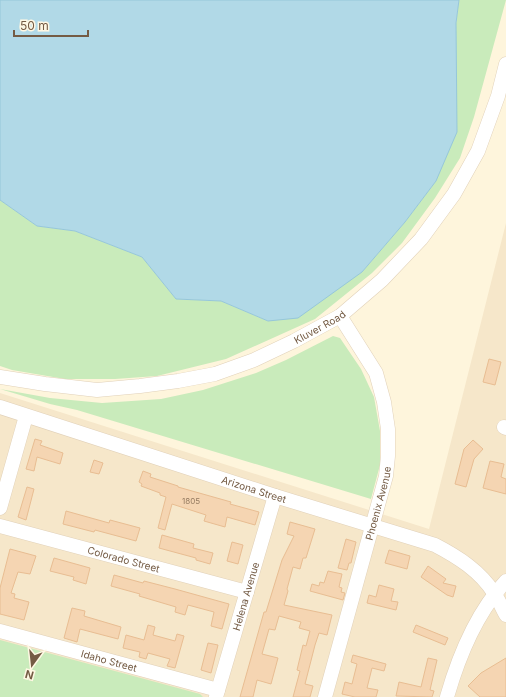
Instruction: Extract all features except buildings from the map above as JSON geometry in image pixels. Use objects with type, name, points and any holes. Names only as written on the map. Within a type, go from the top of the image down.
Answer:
[{"type":"street","name":"Kluver Road","points":[[0,376],[45,384],[97,390],[178,381],[215,374],[254,360],[294,341],[340,316],[387,275],[421,239],[454,194],[478,151],[498,96],[506,64]]},
{"type":"street","name":"Phoenix Avenue","points":[[325,697],[386,476],[388,456],[388,429],[384,402],[376,373],[340,316]]},
{"type":"street","name":"Arizona Street","points":[[0,407],[275,496],[435,545],[459,558],[481,577],[494,594],[506,615]]},
{"type":"street","points":[[0,508],[26,416]]},
{"type":"street","name":"Helena Avenue","points":[[217,694],[275,496]]},
{"type":"street","name":"Colorado Street","points":[[0,526],[247,592]]},
{"type":"street","points":[[447,697],[452,679],[471,631],[494,594],[506,581]]},
{"type":"street","name":"Idaho Street","points":[[0,630],[217,694]]},
{"type":"shaded area","points":[[506,223],[506,697],[0,697],[0,393],[429,529]]},
{"type":"green space","points":[[459,0],[506,0],[474,117],[460,158],[435,198],[402,243],[372,273],[315,319],[226,359],[157,376],[115,379],[65,379],[12,370],[0,366],[0,200],[37,226],[75,231],[142,257],[176,299],[221,301],[268,321],[362,272],[405,222],[436,181]]},
{"type":"green space","points":[[333,336],[340,338],[361,369],[374,397],[380,431],[380,465],[371,499],[77,410],[50,404],[0,389],[50,398],[102,403],[161,399],[203,390],[256,373],[286,360]]},
{"type":"green space","points":[[0,640],[200,694],[203,697],[0,697]]},
{"type":"water","points":[[0,0],[459,0],[456,23],[457,132],[436,181],[405,222],[362,272],[298,318],[268,321],[221,301],[176,299],[142,257],[75,231],[37,226],[0,200]]}]
